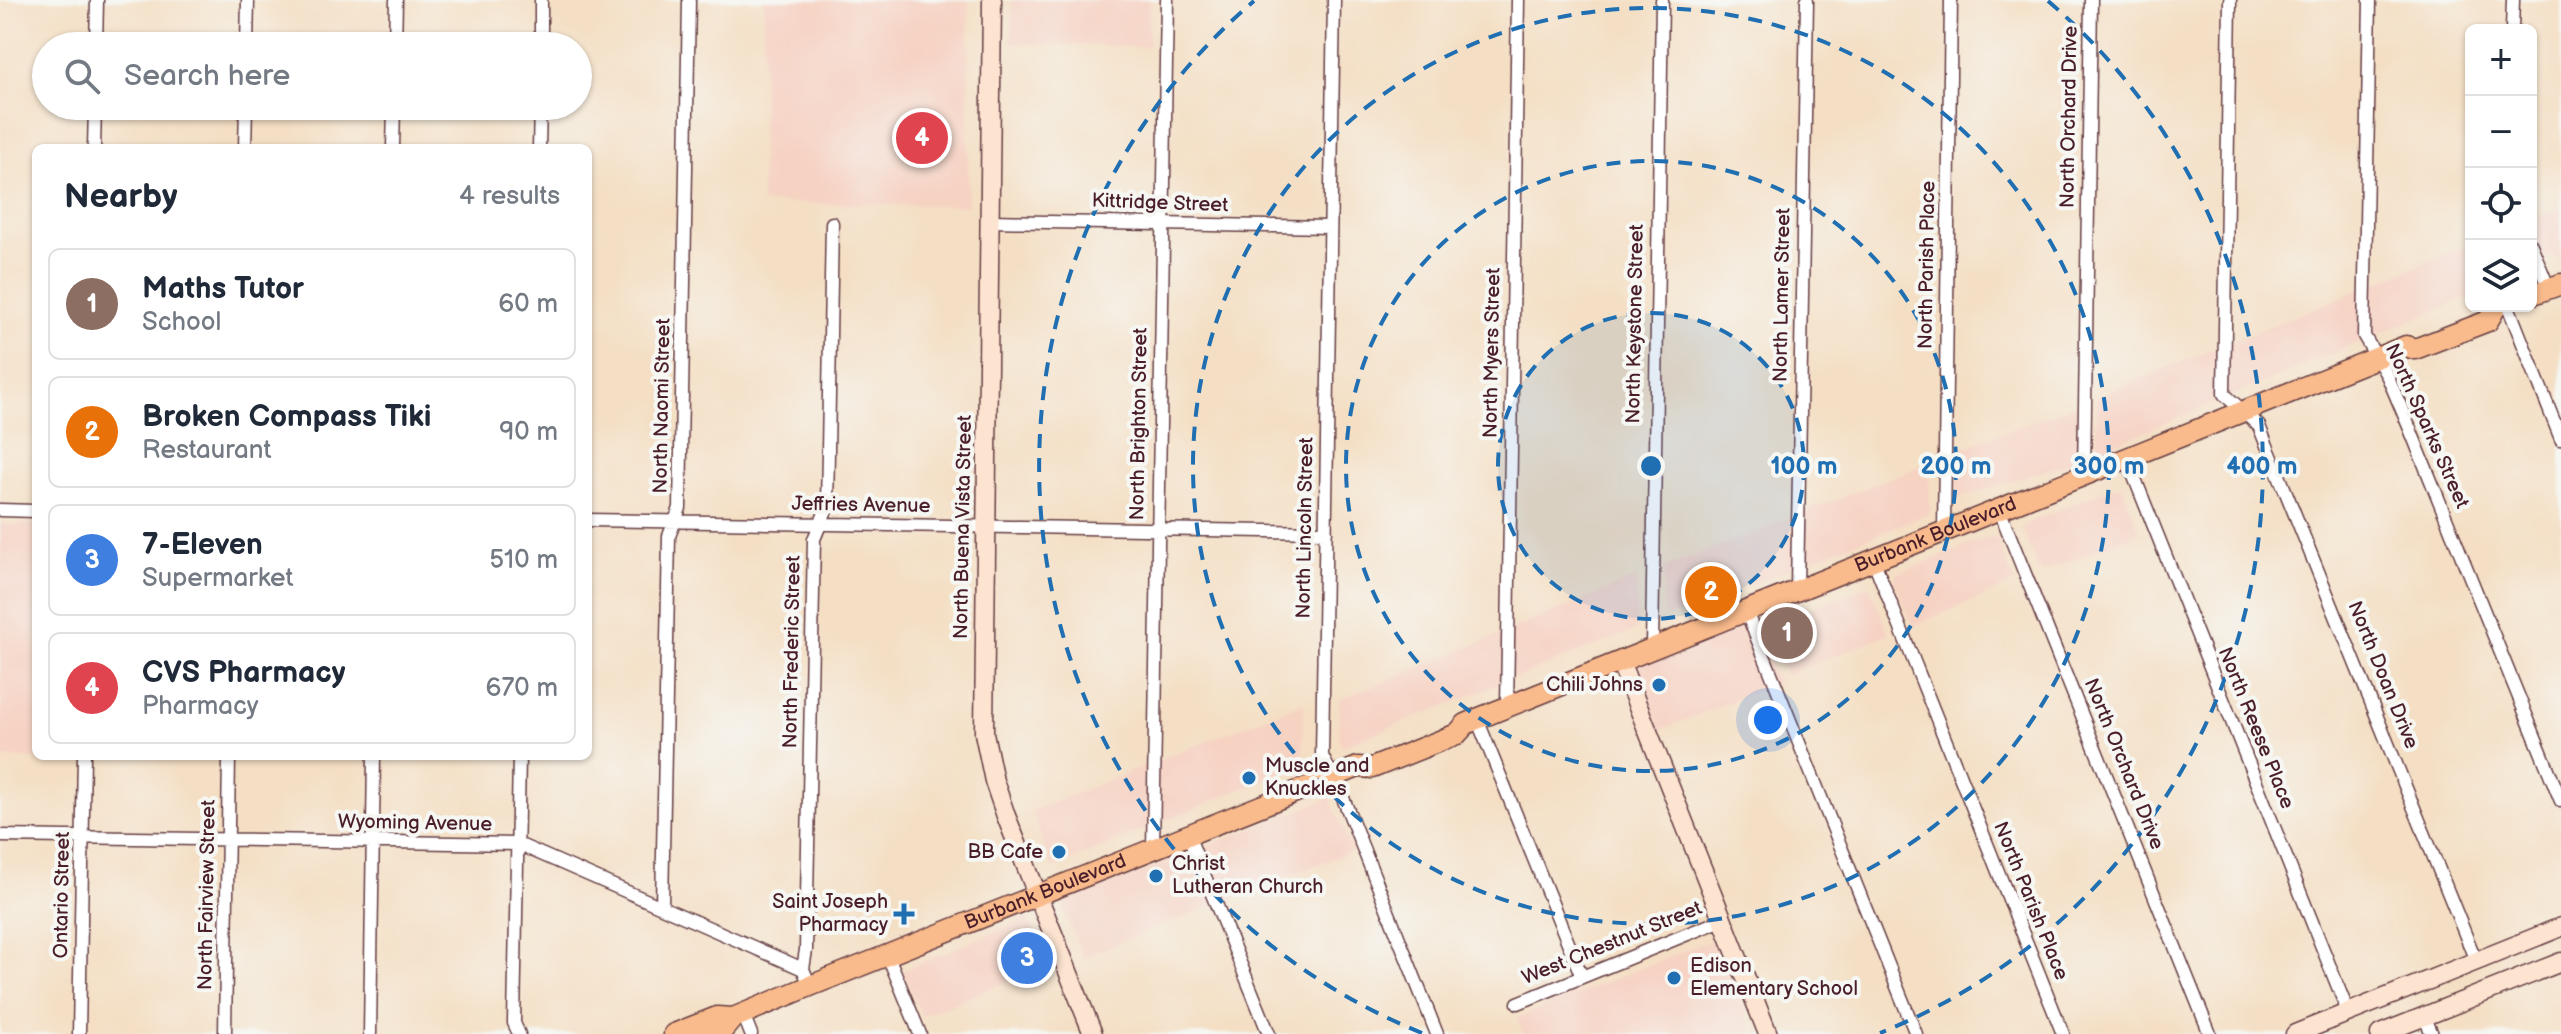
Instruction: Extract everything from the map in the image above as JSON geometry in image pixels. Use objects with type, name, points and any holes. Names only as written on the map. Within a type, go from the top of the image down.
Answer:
[{"type":"main road","name":"North Buena Vista Street","points":[[992,0],[982,705],[986,751],[1006,816],[1093,1034]]},
{"type":"main road","name":"Burbank Boulevard","points":[[712,1034],[806,977],[888,956],[1358,767],[1368,756],[1451,722],[1472,722],[2377,358],[2406,346],[2414,335],[2473,312]]},
{"type":"main road","points":[[1620,661],[1768,1034]]},
{"type":"main road","points":[[2295,1034],[2561,927]]},
{"type":"main road","points":[[2380,1034],[2561,962]]},
{"type":"main road","name":"Burbank Boulevard","points":[[674,1034],[717,1017],[738,1016]]},
{"type":"street","points":[[96,32],[97,0]]},
{"type":"street","points":[[247,32],[248,0]]},
{"type":"street","points":[[395,32],[396,0]]},
{"type":"street","points":[[541,0],[541,32]]},
{"type":"street","name":"North Naomi Street","points":[[662,906],[669,536],[680,508],[689,0]]},
{"type":"street","name":"North Brighton Street","points":[[1153,849],[1167,0]]},
{"type":"street","name":"North Lincoln Street","points":[[1334,0],[1322,756],[1437,1034]]},
{"type":"street","name":"North Myers Street","points":[[1507,707],[1518,0]]},
{"type":"street","name":"North Keystone Street","points":[[1652,648],[1662,0]]},
{"type":"street","name":"North Lamer Street","points":[[1797,590],[1807,0]]},
{"type":"street","name":"North Parish Place","points":[[1944,530],[1951,0]]},
{"type":"street","name":"North Orchard Drive","points":[[2084,475],[2091,0]]},
{"type":"street","points":[[2230,0],[2224,394],[2243,412]]},
{"type":"street","name":"North Sparks Street","points":[[2370,0],[2364,336],[2405,416],[2561,801]]},
{"type":"street","points":[[2512,24],[2513,0]]},
{"type":"street","points":[[94,144],[95,120]]},
{"type":"street","points":[[245,144],[246,120]]},
{"type":"street","points":[[393,144],[394,120]]},
{"type":"street","points":[[539,144],[540,120]]},
{"type":"street","name":"Kittridge Street","points":[[989,221],[1330,227]]},
{"type":"street","name":"North Frederic Street","points":[[806,977],[814,539],[827,508],[832,223]]},
{"type":"street","points":[[2537,262],[2547,289]]},
{"type":"street","points":[[2504,312],[2561,439]]},
{"type":"street","name":"North Doan Drive","points":[[2243,412],[2259,426],[2476,961]]},
{"type":"street","name":"North Reese Place","points":[[2127,459],[2348,1012]]},
{"type":"street","name":"North Orchard Drive","points":[[1999,509],[2210,1034]]},
{"type":"street","points":[[0,510],[32,511]]},
{"type":"street","name":"Jeffries Avenue","points":[[592,520],[1326,532]]},
{"type":"street","name":"North Parish Place","points":[[1873,559],[2063,1034]]},
{"type":"street","points":[[1746,611],[1916,1034]]},
{"type":"street","points":[[1472,722],[1582,977]]},
{"type":"street","name":"Ontario Street","points":[[79,1034],[84,760]]},
{"type":"street","name":"North Fairview Street","points":[[225,1034],[229,760]]},
{"type":"street","points":[[370,1034],[374,760]]},
{"type":"street","points":[[519,760],[514,1023],[519,1034]]},
{"type":"street","points":[[1188,835],[1269,1034]]},
{"type":"street","name":"Wyoming Avenue","points":[[0,836],[518,844],[662,906],[806,977]]},
{"type":"street","name":"West Chestnut Street","points":[[1518,1003],[1722,920]]},
{"type":"street","points":[[888,956],[920,1034]]},
{"type":"street","points":[[738,1016],[751,1034]]},
{"type":"street","points":[[2424,1016],[2432,1034]]},
{"type":"shaded area","points":[[764,0],[969,0],[968,206],[761,203]]},
{"type":"shaded area","points":[[1012,0],[1150,0],[1148,47],[1011,43]]},
{"type":"shaded area","points":[[2561,208],[2561,259],[2551,257],[2537,263],[2537,218]]},
{"type":"shaded area","points":[[2465,246],[2465,298],[2096,452],[2096,397]]},
{"type":"shaded area","points":[[2078,404],[2078,460],[1957,499],[1958,450]]},
{"type":"shaded area","points":[[1930,462],[1930,513],[1668,617],[1663,614],[1664,568]]},
{"type":"shaded area","points":[[2117,485],[2123,487],[2140,532],[2040,574],[2022,528],[2025,524]]},
{"type":"shaded area","points":[[0,524],[32,524],[32,758],[0,758]]},
{"type":"shaded area","points":[[1990,537],[1997,538],[2015,583],[1913,626],[1894,580],[1897,574]]},
{"type":"shaded area","points":[[1637,578],[1637,630],[1343,746],[1339,740],[1339,700]]},
{"type":"shaded area","points":[[1869,585],[1889,634],[1786,675],[1768,632],[1769,625]]},
{"type":"shaded area","points":[[1747,613],[1777,683],[1648,735],[1624,664]]},
{"type":"shaded area","points":[[1304,702],[1303,763],[1052,869],[1032,811]]},
{"type":"shaded area","points":[[1330,798],[1352,851],[1083,957],[1061,903]]},
{"type":"shaded area","points":[[1028,918],[1050,965],[921,1016],[902,971]]},
{"type":"shaded area","name":"Edison Elementary School","points":[[1716,938],[1754,1034],[1523,1034],[1517,1018]]},
{"type":"place","name":"CVS Pharmacy","points":[[922,138]]},
{"type":"place","name":"Broken Compass Tiki","points":[[1711,592]]},
{"type":"place","name":"Maths Tutor","points":[[1787,633]]},
{"type":"place","name":"Chili Johns","points":[[1659,685]]},
{"type":"place","name":"Muscle and Knuckles","points":[[1249,778]]},
{"type":"place","name":"BB Cafe","points":[[1059,852]]},
{"type":"place","name":"Christ Lutheran Church","points":[[1156,876]]},
{"type":"place","name":"Saint Joseph Pharmacy","points":[[904,914]]},
{"type":"place","name":"7-Eleven","points":[[1027,958]]},
{"type":"place","name":"Edison Elementary School","points":[[1674,978]]}]
